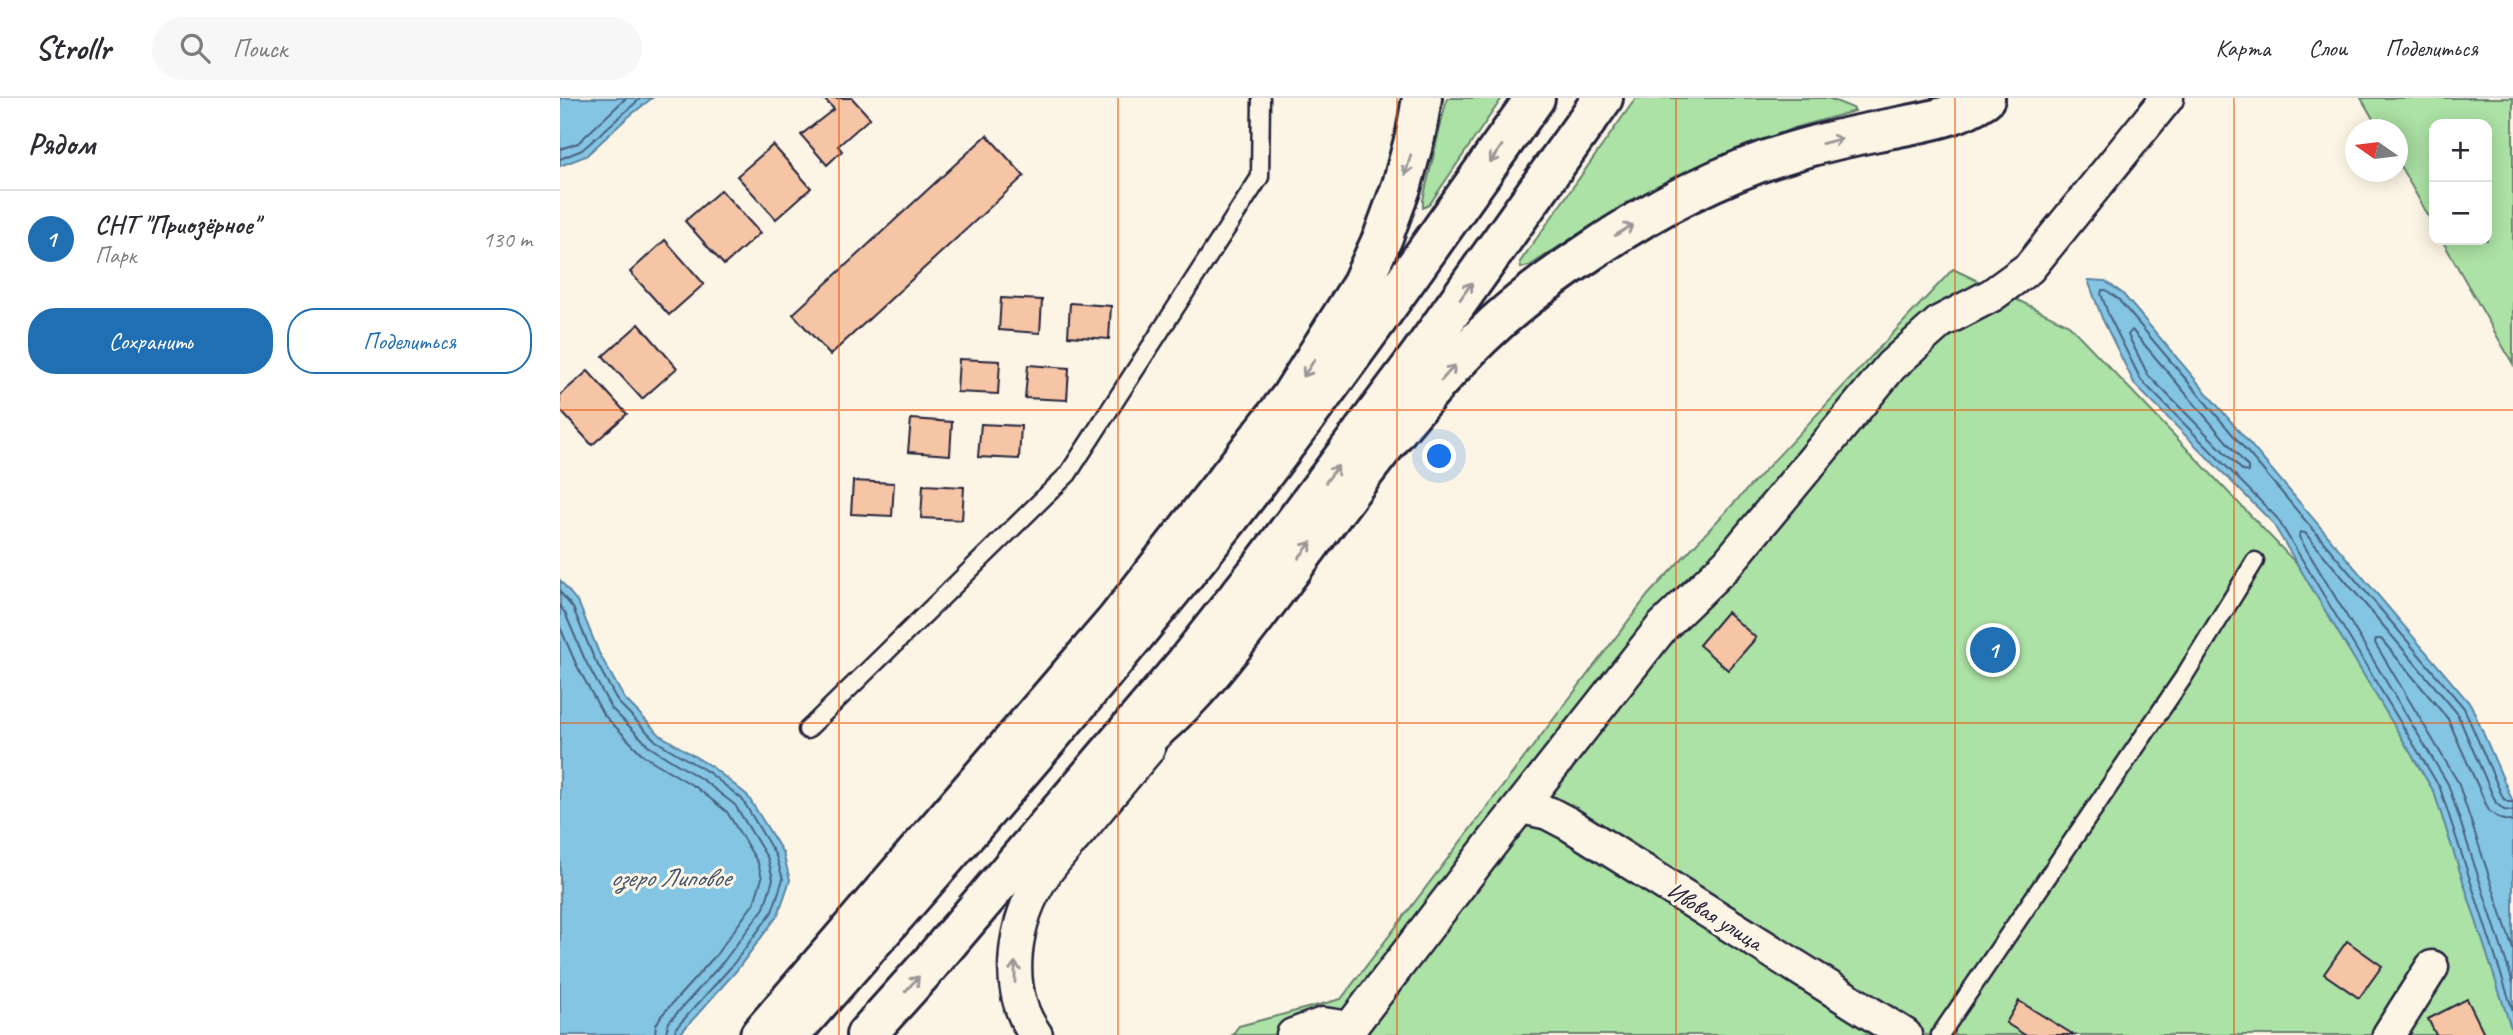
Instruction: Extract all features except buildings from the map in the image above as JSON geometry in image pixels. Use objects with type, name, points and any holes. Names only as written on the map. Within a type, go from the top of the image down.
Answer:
[{"type":"main road","points":[[760,1035],[1116,621],[1290,398],[1360,287],[1383,237],[1402,185],[1422,98]]},
{"type":"main road","points":[[790,1035],[984,814],[1135,636],[1373,328],[1535,98]]},
{"type":"main road","points":[[866,1035],[1185,664],[1263,565],[1418,358],[1603,98]]},
{"type":"main road","points":[[1026,850],[1204,682],[1421,402],[1482,337],[1545,282],[1653,212],[1765,161],[1836,140],[1954,114],[1985,98]]},
{"type":"street","points":[[1293,1035],[1323,1024],[1355,1032],[1521,807],[1662,627],[1728,563],[1891,366],[1940,322],[1993,295],[2029,268],[2167,98]]},
{"type":"street","points":[[1036,1035],[1020,1008],[1014,974],[1016,950],[1025,913],[1034,892],[1044,873],[1204,682],[1263,565]]},
{"type":"street","name":"Ивовая улица","points":[[1521,807],[1548,813],[1569,824],[1905,1035]]},
{"type":"street","points":[[2389,1035],[2432,967]]},
{"type":"lane","points":[[807,730],[1068,474],[1260,177],[1261,98]]},
{"type":"lane","points":[[1940,1035],[2183,678],[2255,561]]},
{"type":"green space","points":[[1447,98],[1502,98],[1429,205],[1423,208],[1423,200]]},
{"type":"green space","points":[[1636,98],[1828,98],[1855,111],[1794,128],[1699,166],[1633,199],[1529,266],[1521,268],[1520,262]]},
{"type":"green space","points":[[2361,98],[2513,98],[2513,364],[2445,245],[2492,245],[2492,119],[2429,119],[2429,217],[2408,180],[2408,119],[2373,119]]},
{"type":"green space","points":[[1953,269],[2069,325],[2432,706],[2513,934],[2513,1035],[1232,1035],[1239,1026],[1341,999],[1648,595]]},
{"type":"water","points":[[560,98],[652,98],[586,156],[560,166]]},
{"type":"water","points":[[2088,280],[2105,281],[2122,293],[2471,705],[2513,802],[2513,1034],[2434,792],[2272,522],[2135,385],[2102,318]]},
{"type":"water","name":"озеро Липовое","points":[[560,580],[579,604],[599,653],[624,698],[660,735],[712,767],[747,795],[783,853],[790,880],[778,915],[736,971],[679,1035],[560,1035]]},
{"type":"place","name":"СНТ \"Приозёрное\"","points":[[1993,650]]}]
